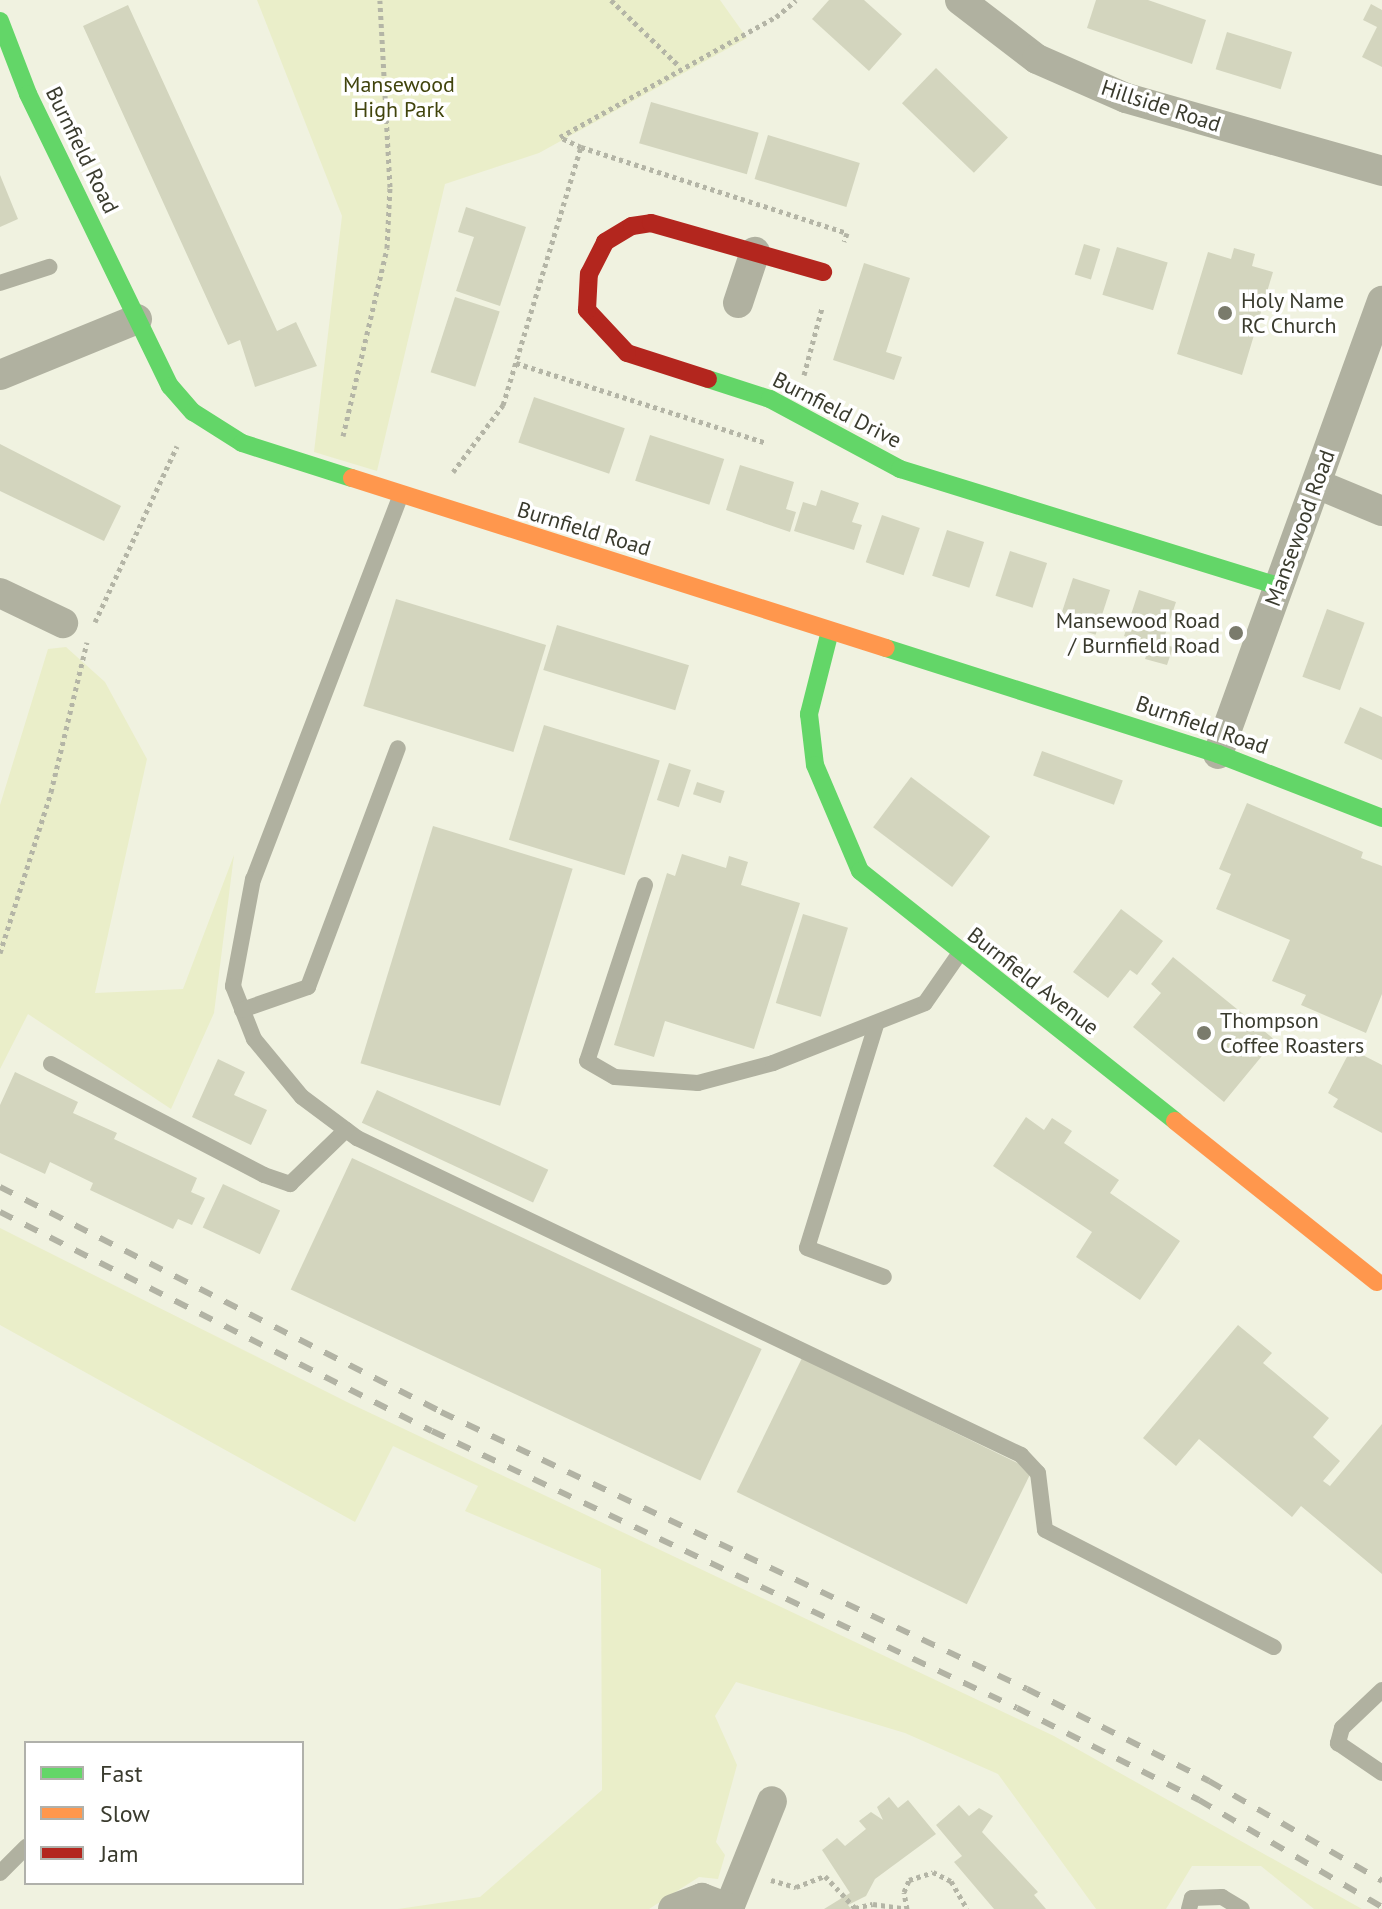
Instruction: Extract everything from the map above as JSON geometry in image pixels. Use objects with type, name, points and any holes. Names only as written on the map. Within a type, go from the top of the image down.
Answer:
[{"type":"street","name":"Hillside Road","points":[[960,0],[1037,59],[1126,98],[1382,171]]},
{"type":"street","name":"Burnfield Road","points":[[0,21],[28,94],[170,386],[193,412],[242,443],[427,506],[1218,754],[1382,818]]},
{"type":"street","name":"Burnfield Drive","points":[[823,272],[670,225],[632,226],[605,242],[589,274],[587,310],[627,353],[770,399],[900,469],[1278,586]]},
{"type":"street","points":[[738,303],[755,252]]},
{"type":"street","name":"Mansewood Road","points":[[1218,754],[1382,301]]},
{"type":"street","points":[[0,375],[137,319]]},
{"type":"street","points":[[1317,484],[1382,511]]},
{"type":"street","points":[[0,593],[63,623]]},
{"type":"street","name":"Burnfield Avenue","points":[[830,631],[809,714],[815,765],[860,871],[959,954],[1380,1284]]},
{"type":"street","points":[[673,1909],[702,1898],[729,1908],[772,1801]]},
{"type":"lane","points":[[0,283],[49,267]]},
{"type":"lane","points":[[400,497],[253,879],[233,986],[254,1039],[302,1097],[346,1130],[1021,1455],[1038,1473],[1045,1530],[1274,1647]]},
{"type":"lane","points":[[242,1010],[308,987],[398,748]]},
{"type":"lane","points":[[645,885],[587,1061],[615,1077],[698,1083],[773,1063],[876,1025],[925,1003],[959,954]]},
{"type":"lane","points":[[876,1025],[807,1248],[884,1277]]},
{"type":"lane","points":[[51,1064],[264,1175],[290,1184],[346,1130]]},
{"type":"lane","points":[[1382,1690],[1342,1728],[1338,1743],[1382,1773]]},
{"type":"lane","points":[[0,1873],[24,1849]]},
{"type":"lane","points":[[1189,1909],[1192,1898],[1222,1897],[1242,1909]]},
{"type":"path","points":[[335,476],[387,248],[390,187],[380,0]]},
{"type":"path","points":[[611,0],[679,67]]},
{"type":"path","points":[[796,0],[776,17],[679,67],[560,137],[581,147],[847,233],[842,247]]},
{"type":"path","points":[[427,506],[503,405],[581,147]]},
{"type":"path","points":[[812,422],[802,366],[823,305]]},
{"type":"path","points":[[516,363],[770,444]]},
{"type":"path","points":[[0,953],[51,792],[89,635],[193,412]]},
{"type":"path","points":[[744,1871],[796,1887],[825,1876],[855,1908],[873,1904],[907,1909],[904,1892],[909,1880],[933,1872],[951,1881],[967,1909]]},
{"type":"green space","name":"Mansewood High Park","points":[[257,0],[720,0],[747,38],[539,153],[445,184],[377,471],[314,452],[342,216]]},
{"type":"green space","points":[[66,647],[105,682],[147,759],[95,993],[183,989],[234,855],[214,1013],[171,1109],[28,1014],[0,1069],[0,805],[48,649]]},
{"type":"green space","points":[[0,1228],[349,1403],[1054,1736],[1362,1909],[1314,1909],[1261,1866],[1192,1866],[1166,1909],[1096,1909],[998,1774],[905,1733],[736,1682],[715,1716],[737,1765],[716,1842],[725,1855],[718,1879],[699,1877],[649,1909],[398,1909],[480,1897],[602,1790],[601,1569],[465,1511],[478,1486],[393,1446],[355,1522],[0,1325]]},
{"type":"building","points":[[829,0],[864,0],[902,34],[869,71],[812,19]]},
{"type":"building","points":[[1096,0],[1148,0],[1206,20],[1192,64],[1087,28]]},
{"type":"building","points":[[1371,4],[1382,10],[1382,67],[1362,57],[1377,27],[1363,20]]},
{"type":"building","points":[[128,5],[277,331],[296,322],[317,366],[255,387],[240,340],[228,345],[83,26]]},
{"type":"building","points":[[1227,32],[1292,52],[1281,89],[1216,69]]},
{"type":"building","points":[[936,68],[1008,137],[974,173],[902,103]]},
{"type":"building","points":[[651,102],[759,133],[747,174],[639,143]]},
{"type":"building","points":[[768,135],[860,163],[846,207],[755,179]]},
{"type":"building","points":[[0,175],[18,219],[0,227]]},
{"type":"building","points":[[466,207],[526,227],[500,306],[456,291],[474,237],[458,232]]},
{"type":"building","points":[[1084,244],[1100,249],[1091,280],[1075,275]]},
{"type":"building","points":[[1117,247],[1168,262],[1153,310],[1102,295]]},
{"type":"building","name":"Holy Name RC Church","points":[[1234,248],[1255,254],[1252,266],[1273,272],[1242,375],[1177,354],[1208,252],[1231,259]]},
{"type":"building","points":[[864,263],[910,278],[886,352],[902,357],[894,380],[833,360]]},
{"type":"building","points":[[455,297],[500,312],[475,387],[431,372]]},
{"type":"building","points":[[534,397],[625,428],[609,474],[518,442]]},
{"type":"building","points":[[650,435],[724,459],[709,505],[635,481]]},
{"type":"building","points":[[0,444],[121,506],[104,541],[0,491]]},
{"type":"building","points":[[740,465],[794,482],[786,509],[796,512],[790,532],[726,510]]},
{"type":"building","points":[[821,490],[859,503],[852,522],[862,525],[854,550],[794,531],[803,502],[816,506]]},
{"type":"building","points":[[882,515],[920,528],[904,575],[866,562]]},
{"type":"building","points":[[947,530],[984,542],[969,588],[932,576]]},
{"type":"building","points":[[1010,551],[1047,563],[1033,608],[995,596]]},
{"type":"building","points":[[1073,578],[1110,590],[1096,635],[1058,623]]},
{"type":"building","points":[[1139,590],[1176,602],[1162,644],[1173,647],[1167,665],[1145,659],[1150,645],[1124,636]]},
{"type":"building","points":[[396,599],[546,645],[513,752],[363,706]]},
{"type":"building","points":[[1327,609],[1365,623],[1340,690],[1302,677]]},
{"type":"building","points":[[557,625],[689,665],[675,710],[543,670]]},
{"type":"building","points":[[1360,707],[1382,717],[1382,760],[1344,743]]},
{"type":"building","points":[[544,725],[660,760],[625,875],[509,840]]},
{"type":"building","points":[[1042,751],[1123,780],[1114,805],[1033,775]]},
{"type":"building","points":[[669,763],[691,770],[679,807],[657,800]]},
{"type":"building","points":[[911,777],[990,837],[952,887],[873,827]]},
{"type":"building","points":[[697,782],[725,791],[721,803],[693,794]]},
{"type":"building","points":[[1247,803],[1363,852],[1361,858],[1382,866],[1382,994],[1366,1033],[1301,1005],[1306,995],[1272,981],[1290,940],[1216,909],[1231,874],[1219,869]]},
{"type":"building","points":[[433,826],[573,869],[500,1106],[360,1063]]},
{"type":"building","points":[[682,854],[726,868],[729,856],[748,862],[741,885],[800,903],[754,1049],[665,1021],[654,1057],[614,1045],[667,873],[675,876]]},
{"type":"building","points":[[1121,909],[1163,941],[1137,975],[1130,970],[1108,998],[1073,972]]},
{"type":"building","points":[[803,914],[848,928],[821,1017],[776,1003]]},
{"type":"building","name":"Thompson Coffee Roasters","points":[[1173,957],[1275,1040],[1224,1102],[1133,1027],[1161,993],[1151,984]]},
{"type":"building","points":[[1351,1049],[1382,1065],[1382,1133],[1333,1107],[1338,1099],[1328,1093]]},
{"type":"building","points":[[218,1059],[245,1072],[234,1095],[267,1110],[251,1145],[192,1117]]},
{"type":"building","points":[[15,1072],[78,1102],[73,1113],[117,1133],[114,1139],[197,1178],[191,1192],[205,1198],[192,1225],[178,1219],[173,1229],[90,1190],[93,1183],[50,1162],[45,1174],[0,1153],[0,1105]]},
{"type":"building","points":[[377,1090],[548,1170],[533,1203],[362,1123]]},
{"type":"building","points":[[1026,1117],[1044,1130],[1052,1118],[1072,1131],[1064,1143],[1119,1180],[1110,1193],[1180,1241],[1140,1300],[1076,1257],[1092,1232],[993,1166]]},
{"type":"building","points":[[352,1158],[762,1349],[700,1480],[291,1289]]},
{"type":"building","points":[[223,1184],[280,1211],[260,1254],[203,1228]]},
{"type":"building","points":[[1238,1325],[1272,1353],[1263,1363],[1329,1418],[1313,1437],[1340,1461],[1323,1481],[1330,1486],[1382,1424],[1382,1574],[1301,1506],[1292,1517],[1199,1439],[1176,1466],[1143,1438]]},
{"type":"building","points":[[802,1358],[1032,1470],[967,1604],[737,1492]]},
{"type":"building","points":[[889,1797],[898,1808],[908,1800],[936,1834],[875,1879],[866,1896],[848,1905],[851,1909],[824,1909],[850,1893],[822,1850],[837,1838],[845,1846],[866,1829],[859,1821],[871,1812],[883,1820],[877,1807]]},
{"type":"building","points":[[959,1805],[969,1816],[979,1808],[993,1816],[982,1832],[1038,1892],[1034,1895],[1046,1909],[994,1909],[954,1862],[962,1856],[936,1825]]},
{"type":"railway","points":[[0,1187],[441,1412],[1027,1689],[1209,1781],[1382,1881]]},
{"type":"railway","points":[[0,1212],[432,1431],[1017,1708],[1199,1800],[1382,1907]]},
{"type":"traffic: fast","points":[[0,21],[28,94],[170,386],[193,412],[242,443],[352,478]]},
{"type":"traffic: fast","points":[[708,379],[770,399],[900,469],[1278,586]]},
{"type":"traffic: fast","points":[[830,631],[809,714],[815,765],[860,871],[1175,1121]]},
{"type":"traffic: fast","points":[[886,648],[1218,754],[1382,818]]},
{"type":"traffic: slow","points":[[352,478],[886,648]]},
{"type":"traffic: slow","points":[[1175,1121],[1377,1282]]},
{"type":"traffic: jam","points":[[708,379],[627,353],[587,310],[589,274],[605,242],[632,226],[651,223],[823,272]]},
{"type":"place","name":"Holy Name RC Church","points":[[1225,313]]},
{"type":"place","name":"Mansewood Road / Burnfield Road","points":[[1236,633]]},
{"type":"place","name":"Thompson Coffee Roasters","points":[[1204,1033]]}]
